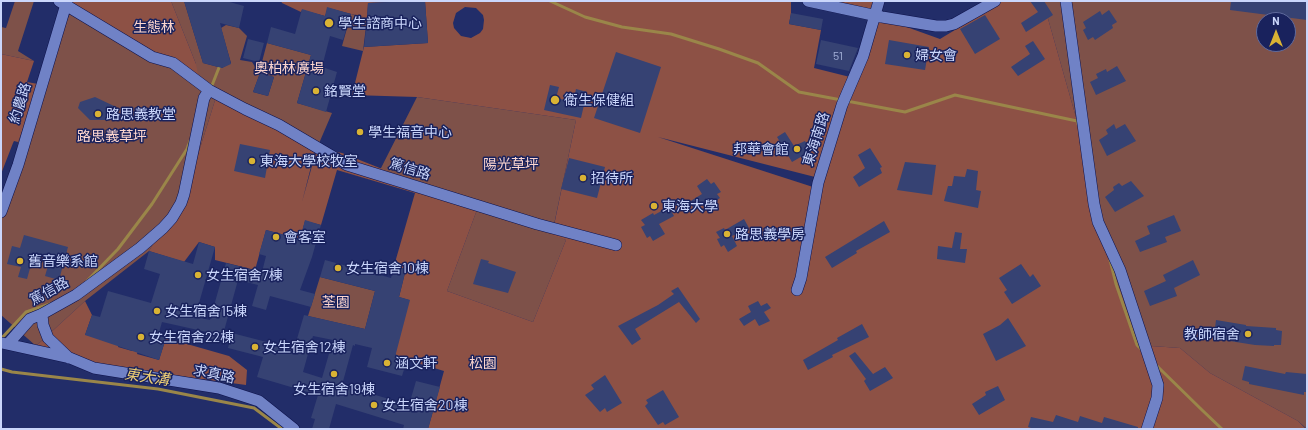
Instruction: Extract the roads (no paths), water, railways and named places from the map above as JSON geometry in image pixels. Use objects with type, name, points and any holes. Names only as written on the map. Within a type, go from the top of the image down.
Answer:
[{"type":"street","points":[[808,1],[875,16],[936,26],[954,24],[995,1]]},
{"type":"street","name":"東海南路","points":[[797,290],[801,278],[818,183],[842,105],[863,56],[879,1]]},
{"type":"street","points":[[1066,1],[1094,204],[1098,222],[1120,270],[1158,385],[1157,398],[1147,429]]},
{"type":"street","name":"篤信路","points":[[66,4],[152,56],[173,63],[208,97],[245,109],[279,124],[347,165],[537,224],[616,245]]},
{"type":"street","name":"約農路","points":[[1,212],[18,165],[66,4]]},
{"type":"street","name":"篤信路","points":[[4,344],[30,318],[42,314],[76,295],[140,248],[172,218],[181,203],[184,194],[208,97]]},
{"type":"street","points":[[42,314],[42,325],[48,338],[70,358]]},
{"type":"street","name":"求真路","points":[[4,344],[70,358],[94,368],[219,388],[259,401],[294,429]]},
{"type":"waterway","points":[[550,1],[585,17],[622,27],[671,34],[758,63],[799,92],[905,112],[955,95],[1077,121],[1078,124]]},
{"type":"waterway","points":[[211,88],[220,65]]},
{"type":"waterway","points":[[87,281],[118,249],[152,204],[187,149],[190,141]]},
{"type":"waterway","points":[[1110,260],[1116,284],[1137,345],[1143,351]]},
{"type":"waterway","points":[[1,339],[26,312],[50,304]]},
{"type":"waterway","points":[[1155,364],[1222,429]]},
{"type":"waterway","name":"東大溝","points":[[1,369],[12,372],[158,389],[254,408],[282,429]]},
{"type":"place","name":"學生諮商中心","points":[[329,23]]},
{"type":"place","name":"婦女會","points":[[907,55]]},
{"type":"place","name":"銘賢堂","points":[[316,91]]},
{"type":"place","name":"衛生保健組","points":[[555,100]]},
{"type":"place","name":"路思義教堂","points":[[98,114]]},
{"type":"place","name":"學生福音中心","points":[[360,132]]},
{"type":"place","name":"邦華會館","points":[[797,149]]},
{"type":"place","name":"東海大學校牧室","points":[[252,161]]},
{"type":"place","name":"招待所","points":[[583,178]]},
{"type":"place","name":"東海大學","points":[[654,206]]},
{"type":"place","name":"路思義學房","points":[[727,234]]},
{"type":"place","name":"會客室","points":[[276,237]]},
{"type":"place","name":"舊音樂系館","points":[[20,261]]},
{"type":"place","name":"女生宿舍10棟","points":[[338,268]]},
{"type":"place","name":"女生宿舍7棟","points":[[198,275]]},
{"type":"place","name":"女生宿舍15棟","points":[[157,311]]},
{"type":"place","name":"教師宿舍","points":[[1248,334]]},
{"type":"place","name":"女生宿舍22棟","points":[[141,337]]},
{"type":"place","name":"女生宿舍12棟","points":[[255,347]]},
{"type":"place","name":"涵文軒","points":[[387,363]]},
{"type":"place","name":"女生宿舍19棟","points":[[334,374]]},
{"type":"place","name":"女生宿舍20棟","points":[[374,405]]},
{"type":"park label","name":"生態林","points":[[154,27]]},
{"type":"park label","name":"奧柏林廣場","points":[[289,68]]},
{"type":"park label","name":"路思義草坪","points":[[112,136]]},
{"type":"park label","name":"陽光草坪","points":[[511,164]]},
{"type":"park label","name":"荃園","points":[[336,302]]},
{"type":"park label","name":"松園","points":[[483,363]]}]
